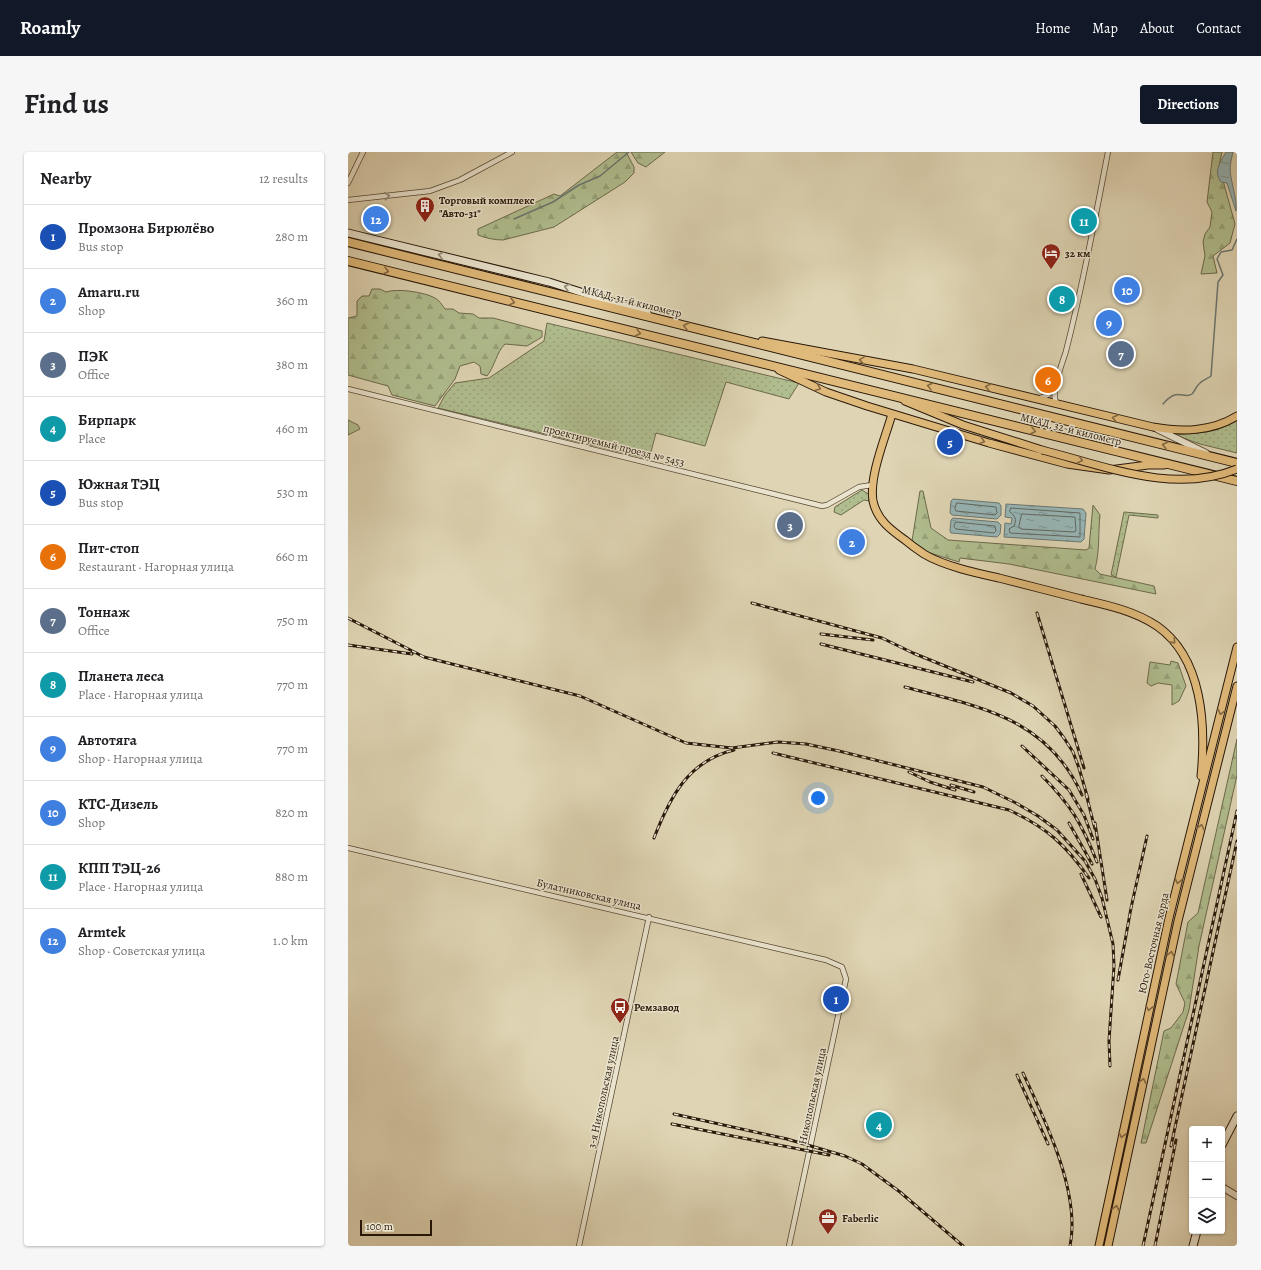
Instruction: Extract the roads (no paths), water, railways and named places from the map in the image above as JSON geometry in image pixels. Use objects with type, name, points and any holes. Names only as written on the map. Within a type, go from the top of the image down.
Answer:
[{"type":"highway","name":"МКАД, 31-й километр","points":[[348,242],[910,381]]},
{"type":"highway","points":[[348,261],[900,398]]},
{"type":"highway","name":"МКАД, 32-й километр","points":[[910,381],[1237,463]]},
{"type":"highway","name":"МКАД, 32-й километр","points":[[900,398],[1237,481]]},
{"type":"main road","points":[[348,233],[549,282],[628,306],[670,322]]},
{"type":"main road","points":[[702,330],[913,369],[1153,427],[1172,430],[1197,430],[1218,424],[1237,416]]},
{"type":"main road","points":[[770,366],[826,392],[892,414],[989,443],[1080,467],[1109,470],[1148,465],[1175,466]]},
{"type":"main road","points":[[900,398],[956,423],[1042,450],[1162,479],[1202,479],[1237,469]]},
{"type":"main road","points":[[892,414],[872,485],[874,503],[881,519],[888,527],[930,557],[985,575],[1103,604],[1143,618],[1158,627],[1173,640],[1184,654],[1192,671],[1201,714],[1204,736],[1198,803]]},
{"type":"main road","name":"Юго-Восточная хорда","points":[[1098,1246],[1169,918],[1237,647]]},
{"type":"main road","name":"Юго-Восточная хорда","points":[[1108,1246],[1178,920],[1237,686]]},
{"type":"main road","points":[[1225,1139],[1237,1116]]},
{"type":"main road","points":[[1193,1246],[1196,1234]]},
{"type":"street","points":[[348,183],[363,152]]},
{"type":"street","points":[[348,200],[437,189],[460,180],[512,152]]},
{"type":"street","points":[[1058,404],[1054,399],[1055,387],[1066,352],[1082,282],[1108,152]]},
{"type":"street","points":[[1037,399],[1045,397],[1055,387]]},
{"type":"street","name":"проектируемый проезд № 5453","points":[[348,389],[822,506],[827,505],[859,487],[872,485]]},
{"type":"street","points":[[1153,427],[1216,458]]},
{"type":"street","name":"Булатниковская улица","points":[[348,848],[649,917],[826,960]]},
{"type":"street","name":"3-я Никопольская улица","points":[[579,1246],[649,917]]},
{"type":"street","name":"Никопольская улица","points":[[789,1246],[846,979],[842,967],[826,960]]},
{"type":"street","points":[[1225,1189],[1237,1196]]},
{"type":"water","points":[[1226,152],[1233,152],[1230,171],[1236,211],[1227,183],[1221,182],[1218,174],[1220,163]]},
{"type":"water","points":[[953,499],[999,503],[1001,506],[1001,515],[997,519],[952,515],[950,513],[951,501]]},
{"type":"water","points":[[1006,504],[1083,509],[1086,513],[1084,539],[1081,542],[1004,537],[1005,523],[1011,524],[1012,518],[1005,517]]},
{"type":"water","points":[[953,518],[998,522],[1001,525],[1000,534],[997,537],[951,533],[951,520]]},
{"type":"waterway","points":[[514,219],[553,202],[579,185],[600,176],[629,152]]},
{"type":"waterway","points":[[1163,404],[1173,396],[1180,394],[1186,396],[1192,394],[1202,381],[1211,376],[1218,282],[1223,275],[1217,259],[1221,252],[1232,250],[1237,239]]},
{"type":"railway","points":[[752,603],[882,638],[913,653],[1011,693],[1033,706],[1055,726],[1064,738],[1073,752],[1088,799]]},
{"type":"railway","points":[[1037,613],[1084,768]]},
{"type":"railway","points":[[348,618],[424,657],[580,696],[686,743],[732,748],[778,742],[806,744],[983,787],[1016,803],[1038,816],[1057,830],[1085,861],[1095,879],[1102,898],[1113,944],[1114,966],[1109,1041],[1110,1066]]},
{"type":"railway","points":[[821,634],[873,640]]},
{"type":"railway","points":[[821,644],[973,682]]},
{"type":"railway","points":[[348,645],[412,654]]},
{"type":"railway","points":[[905,687],[984,709],[1008,719],[1030,732],[1050,748],[1067,769],[1082,795]]},
{"type":"railway","points":[[1022,746],[1069,790],[1084,815],[1093,839]]},
{"type":"railway","points":[[654,838],[667,808],[683,783],[704,763],[718,755],[734,750]]},
{"type":"railway","points":[[773,753],[1009,810],[1045,830],[1063,846],[1089,878]]},
{"type":"railway","points":[[909,772],[930,782],[955,790]]},
{"type":"railway","points":[[1042,776],[1061,796],[1075,816],[1097,862]]},
{"type":"railway","points":[[951,785],[974,792]]},
{"type":"railway","points":[[1086,794],[1095,829]]},
{"type":"railway","points":[[1143,1246],[1237,811]]},
{"type":"railway","points":[[1069,823],[1092,864]]},
{"type":"railway","points":[[1095,823],[1107,900]]},
{"type":"railway","points":[[1118,980],[1131,908],[1147,836]]},
{"type":"railway","points":[[1171,1146],[1237,841]]},
{"type":"railway","points":[[1081,874],[1101,917]]},
{"type":"railway","points":[[1023,1073],[1050,1134],[1066,1180],[1072,1225],[1070,1246]]},
{"type":"railway","points":[[1017,1075],[1048,1144]]},
{"type":"railway","points":[[674,1114],[787,1139],[845,1156],[862,1164],[900,1192],[963,1246]]},
{"type":"railway","points":[[672,1124],[829,1155]]},
{"type":"railway","points":[[1155,1246],[1176,1140]]},
{"type":"place","name":"Armtek","points":[[376,219]]},
{"type":"place","name":"КПП ТЭЦ-26","points":[[1084,221]]},
{"type":"place","name":"Торговый комплекс \"Авто-31\"","points":[[425,223]]},
{"type":"place","name":"32 км","points":[[1051,270]]},
{"type":"place","name":"КТС-Дизель","points":[[1127,290]]},
{"type":"place","name":"Планета леса","points":[[1062,299]]},
{"type":"place","name":"Автотяга","points":[[1109,323]]},
{"type":"place","name":"Тоннаж","points":[[1121,354]]},
{"type":"place","name":"Пит-стоп","points":[[1048,380]]},
{"type":"place","name":"Южная ТЭЦ","points":[[950,442]]},
{"type":"place","name":"ПЭК","points":[[790,525]]},
{"type":"place","name":"Amaru.ru","points":[[852,542]]},
{"type":"place","name":"Промзона Бирюлёво","points":[[836,999]]},
{"type":"place","name":"Ремзавод","points":[[620,1024]]},
{"type":"place","name":"Бирпарк","points":[[879,1125]]},
{"type":"place","name":"Faberlic","points":[[828,1235]]}]
